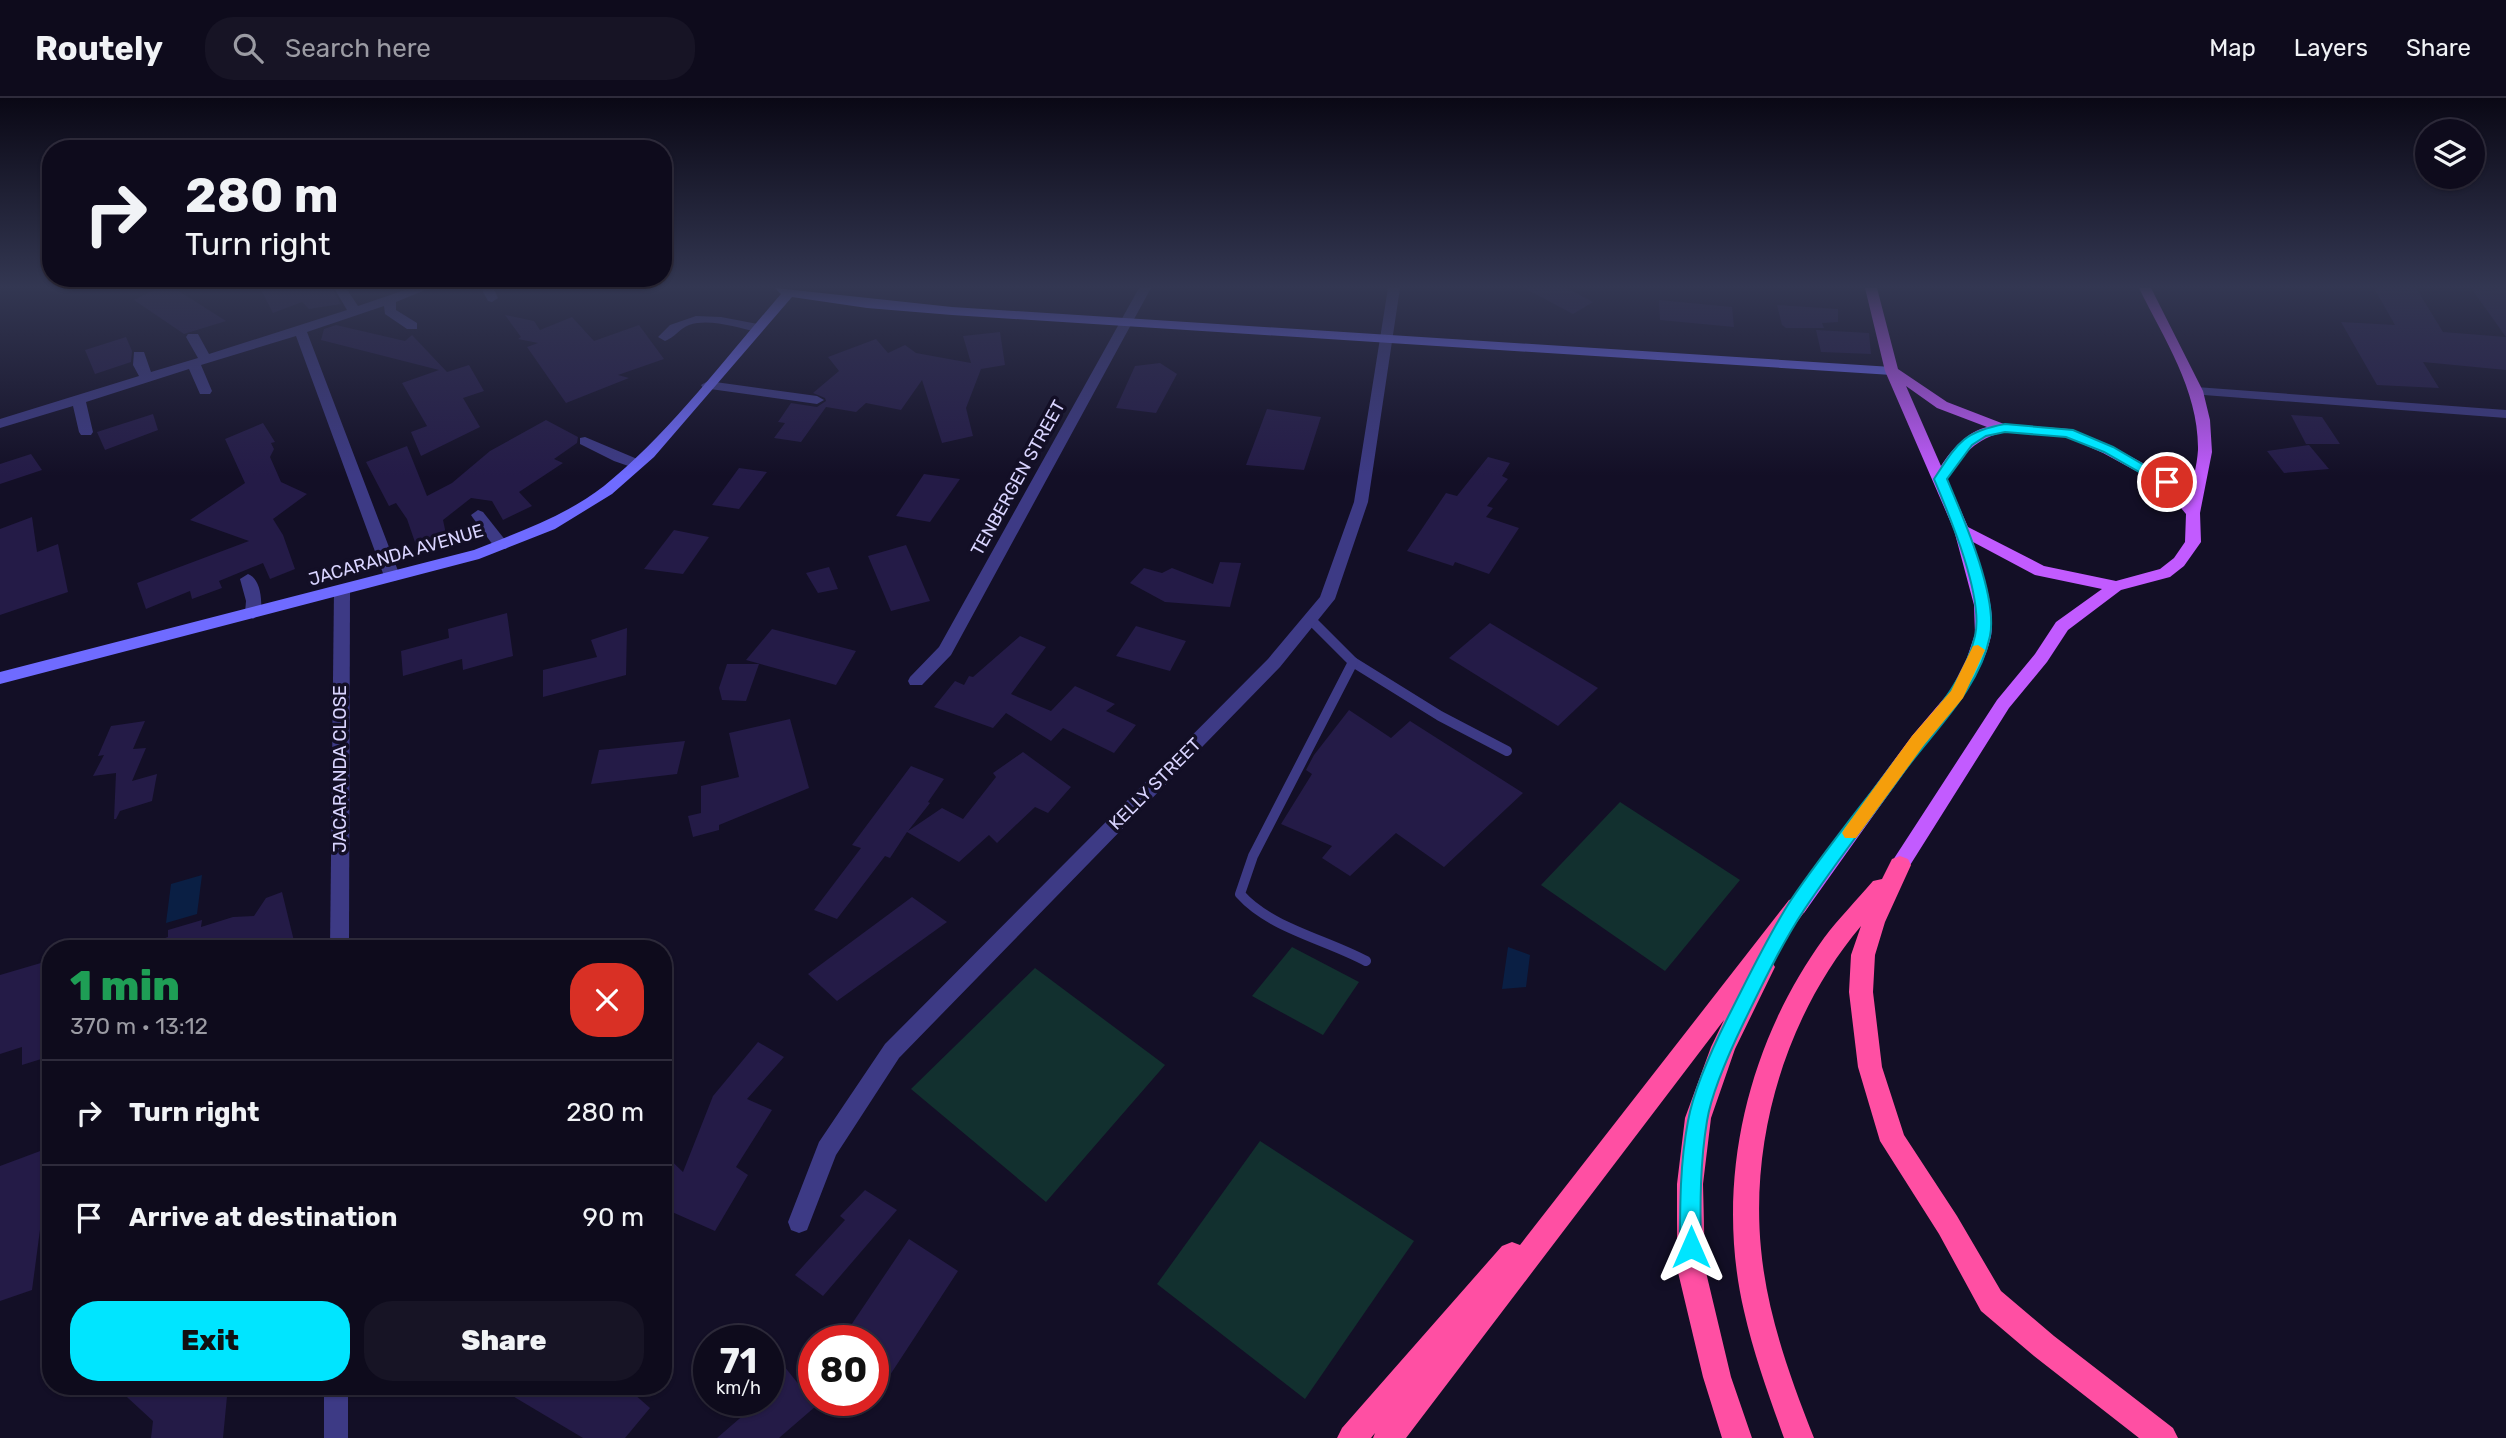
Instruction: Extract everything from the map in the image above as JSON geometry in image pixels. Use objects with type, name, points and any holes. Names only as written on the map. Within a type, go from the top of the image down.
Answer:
[{"type":"highway","points":[[1799,1438],[1765,1346],[1748,1269],[1743,1193],[1750,1133],[1769,1065],[1800,1001],[1828,952],[1900,865]]},
{"type":"highway","points":[[1900,865],[1874,922],[1863,955],[1861,992],[1870,1067],[1893,1141],[1948,1225],[1991,1301],[2043,1346],[2163,1438]]},
{"type":"highway","points":[[1388,1438],[1797,906]]},
{"type":"highway","points":[[1737,1438],[1717,1377],[1691,1268],[1690,1184],[1698,1118],[1723,1047],[1757,977],[1797,906]]},
{"type":"highway","points":[[1352,1438],[1643,1106]]},
{"type":"main road","points":[[1797,906],[1918,741],[1957,694],[1975,658],[1983,634],[1982,605],[1962,530],[1892,371],[1887,351]]},
{"type":"main road","points":[[1900,865],[2003,704],[2041,658],[2062,626],[2116,586],[2165,573],[2179,562],[2193,542],[2193,513],[2206,452],[2203,420],[2196,391],[2176,351]]},
{"type":"main road","points":[[1892,371],[1942,405],[2005,428]]},
{"type":"main road","points":[[1941,479],[1967,443],[1983,432],[2005,428],[2068,433],[2108,450],[2167,482],[2193,513]]},
{"type":"main road","points":[[1962,530],[2039,571],[2116,586]]},
{"type":"street","points":[[197,351],[205,391]]},
{"type":"street","points":[[0,424],[236,351]]},
{"type":"street","points":[[308,351],[392,576]]},
{"type":"street","name":"JACARANDA AVENUE","points":[[0,678],[479,554],[550,525],[607,491],[637,464],[739,351]]},
{"type":"street","name":"TENBERGEN STREET","points":[[916,681],[945,652],[1110,351]]},
{"type":"street","name":"KELLY STREET","points":[[799,1222],[827,1149],[892,1051],[1274,663],[1327,599],[1361,502],[1383,351]]},
{"type":"street","points":[[1557,351],[1892,371]]},
{"type":"street","points":[[139,355],[140,365],[147,379]]},
{"type":"street","points":[[708,386],[817,400]]},
{"type":"street","points":[[2196,391],[2506,414]]},
{"type":"street","points":[[79,400],[86,432]]},
{"type":"street","points":[[585,440],[637,464]]},
{"type":"street","points":[[478,515],[501,545]]},
{"type":"street","points":[[248,579],[254,601],[253,613]]},
{"type":"street","name":"JACARANDA CLOSE","points":[[339,940],[342,590]]},
{"type":"street","points":[[336,1395],[336,1438]]},
{"type":"lane","points":[[1310,619],[1353,662],[1440,716],[1507,751]]},
{"type":"lane","points":[[1353,662],[1252,856],[1240,894],[1252,909],[1279,925],[1319,938],[1366,961]]},
{"type":"green space","points":[[1620,802],[1740,880],[1665,971],[1541,885]]},
{"type":"green space","points":[[1292,947],[1359,982],[1323,1035],[1252,996]]},
{"type":"green space","points":[[1035,968],[1165,1065],[1046,1202],[911,1089]]},
{"type":"green space","points":[[1260,1141],[1414,1241],[1305,1399],[1157,1284]]},
{"type":"water","points":[[202,875],[197,914],[166,923],[171,884]]},
{"type":"water","points":[[1508,947],[1530,955],[1526,987],[1502,989]]},
{"type":"building","points":[[85,351],[132,351],[131,362],[95,374]]},
{"type":"building","points":[[362,351],[427,351],[447,372],[469,365],[484,391],[463,398],[480,427],[421,456],[411,432],[427,426],[402,383],[439,370]]},
{"type":"building","points":[[529,351],[658,351],[664,359],[618,375],[629,378],[566,403]]},
{"type":"building","points":[[845,351],[886,351],[888,353],[913,351],[971,363],[967,351],[1003,351],[1005,365],[981,369],[966,408],[973,436],[942,443],[922,380],[901,410],[866,403],[856,412],[826,407],[801,442],[774,438],[785,423],[778,422],[791,403],[817,407],[826,401],[813,393],[839,371],[828,357]]},
{"type":"building","points":[[1871,351],[1871,354],[1821,352]]},
{"type":"building","points":[[2357,351],[2506,351],[2506,370],[2423,362],[2439,388],[2377,385]]},
{"type":"building","points":[[1160,363],[1177,374],[1156,413],[1116,408],[1135,366]]},
{"type":"building","points":[[1267,409],[1321,417],[1304,470],[1246,465]]},
{"type":"building","points":[[153,414],[158,430],[105,450],[97,432]]},
{"type":"building","points":[[2291,415],[2322,417],[2340,444],[2306,444]]},
{"type":"building","points":[[546,420],[578,437],[577,443],[554,459],[563,463],[519,492],[532,506],[503,520],[492,501],[471,498],[443,520],[447,539],[417,548],[407,519],[396,503],[389,506],[366,462],[407,446],[427,496],[452,483],[490,451]]},
{"type":"building","points":[[263,423],[275,442],[271,443],[274,449],[270,457],[281,482],[307,494],[273,519],[283,535],[295,569],[270,579],[263,563],[219,581],[222,588],[192,599],[190,591],[146,609],[137,583],[249,541],[190,520],[245,483],[225,439]]},
{"type":"building","points":[[2309,445],[2329,469],[2284,473],[2267,451]]},
{"type":"building","points":[[31,454],[42,470],[0,484],[0,464]]},
{"type":"building","points":[[1488,457],[1510,463],[1502,476],[1508,479],[1487,506],[1493,508],[1486,517],[1519,528],[1489,574],[1455,562],[1453,566],[1407,551],[1446,493],[1457,496]]},
{"type":"building","points":[[739,468],[767,472],[739,509],[712,505]]},
{"type":"building","points":[[924,474],[960,479],[930,522],[896,516]]},
{"type":"building","points":[[32,517],[37,552],[58,544],[68,592],[0,615],[0,529]]},
{"type":"building","points":[[674,530],[709,537],[683,574],[644,569]]},
{"type":"building","points":[[906,545],[930,601],[891,611],[868,556]]},
{"type":"building","points":[[1220,562],[1241,563],[1230,607],[1165,602],[1130,583],[1144,568],[1162,573],[1172,568],[1213,584]]},
{"type":"building","points":[[829,567],[838,589],[818,593],[806,573]]},
{"type":"building","points":[[507,613],[513,656],[463,670],[462,659],[403,676],[401,651],[449,638],[448,629]]},
{"type":"building","points":[[1490,623],[1598,688],[1558,726],[1449,658]]},
{"type":"building","points":[[1136,626],[1186,641],[1170,671],[1116,656]]},
{"type":"building","points":[[627,628],[626,675],[543,697],[543,670],[597,657],[591,640]]},
{"type":"building","points":[[772,629],[856,651],[836,685],[746,660]]},
{"type":"building","points":[[1020,636],[1046,647],[1011,694],[1051,711],[1075,686],[1115,704],[1106,711],[1136,725],[1114,753],[1063,728],[1051,741],[1006,713],[993,728],[934,707],[955,681],[964,685],[969,676],[973,677]]},
{"type":"building","points":[[727,664],[759,664],[746,701],[722,700],[719,688]]},
{"type":"building","points":[[1349,710],[1391,738],[1410,721],[1523,793],[1444,867],[1396,833],[1350,876],[1322,858],[1332,846],[1281,824],[1312,774],[1306,770],[1314,755]]},
{"type":"building","points":[[790,719],[809,788],[719,825],[719,830],[693,837],[688,816],[701,813],[701,786],[739,777],[729,733]]},
{"type":"building","points":[[145,721],[133,749],[146,748],[132,781],[157,774],[152,801],[120,811],[114,819],[116,773],[93,776],[104,755],[98,756],[111,726]]},
{"type":"building","points":[[685,741],[677,774],[591,784],[599,750]]},
{"type":"building","points":[[1023,752],[1071,787],[1048,813],[1035,807],[997,843],[989,835],[959,862],[907,832],[890,858],[885,856],[837,919],[814,910],[861,848],[852,845],[911,766],[944,779],[928,802],[930,803],[908,831],[942,808],[963,819],[996,777],[993,773]]},
{"type":"building","points":[[282,892],[294,940],[159,940],[168,937],[168,930],[202,920],[201,927],[233,917],[254,916],[266,898]]},
{"type":"building","points":[[912,897],[947,922],[837,1001],[808,974]]},
{"type":"building","points":[[42,963],[42,1059],[22,1065],[22,1047],[0,1054],[0,975]]},
{"type":"building","points":[[758,1042],[784,1057],[747,1099],[772,1110],[736,1167],[748,1175],[715,1231],[672,1212],[672,1162],[683,1172],[713,1096]]},
{"type":"building","points":[[42,1150],[42,1215],[32,1290],[0,1301],[0,1166]]},
{"type":"building","points":[[865,1190],[897,1210],[823,1296],[795,1275],[845,1220],[840,1216]]},
{"type":"building","points":[[909,1239],[958,1271],[889,1377],[889,1325],[851,1325]]},
{"type":"building","points":[[784,1366],[798,1384],[798,1416],[804,1416],[779,1438],[717,1438],[742,1416],[784,1416]]},
{"type":"building","points":[[125,1395],[227,1395],[223,1438],[151,1438],[153,1421]]},
{"type":"building","points":[[511,1395],[635,1395],[650,1408],[625,1438],[583,1438]]},
{"type":"slow traffic","points":[[1851,833],[1918,741],[1957,694],[1978,650]]},
{"type":"route","points":[[1691,1247],[1690,1184],[1698,1118],[1723,1047],[1757,977],[1797,906],[1918,741],[1957,694],[1975,658],[1983,634],[1982,605],[1962,530],[1941,479],[1955,455],[1983,432],[2005,428],[2068,433],[2133,462],[2167,482]]}]
